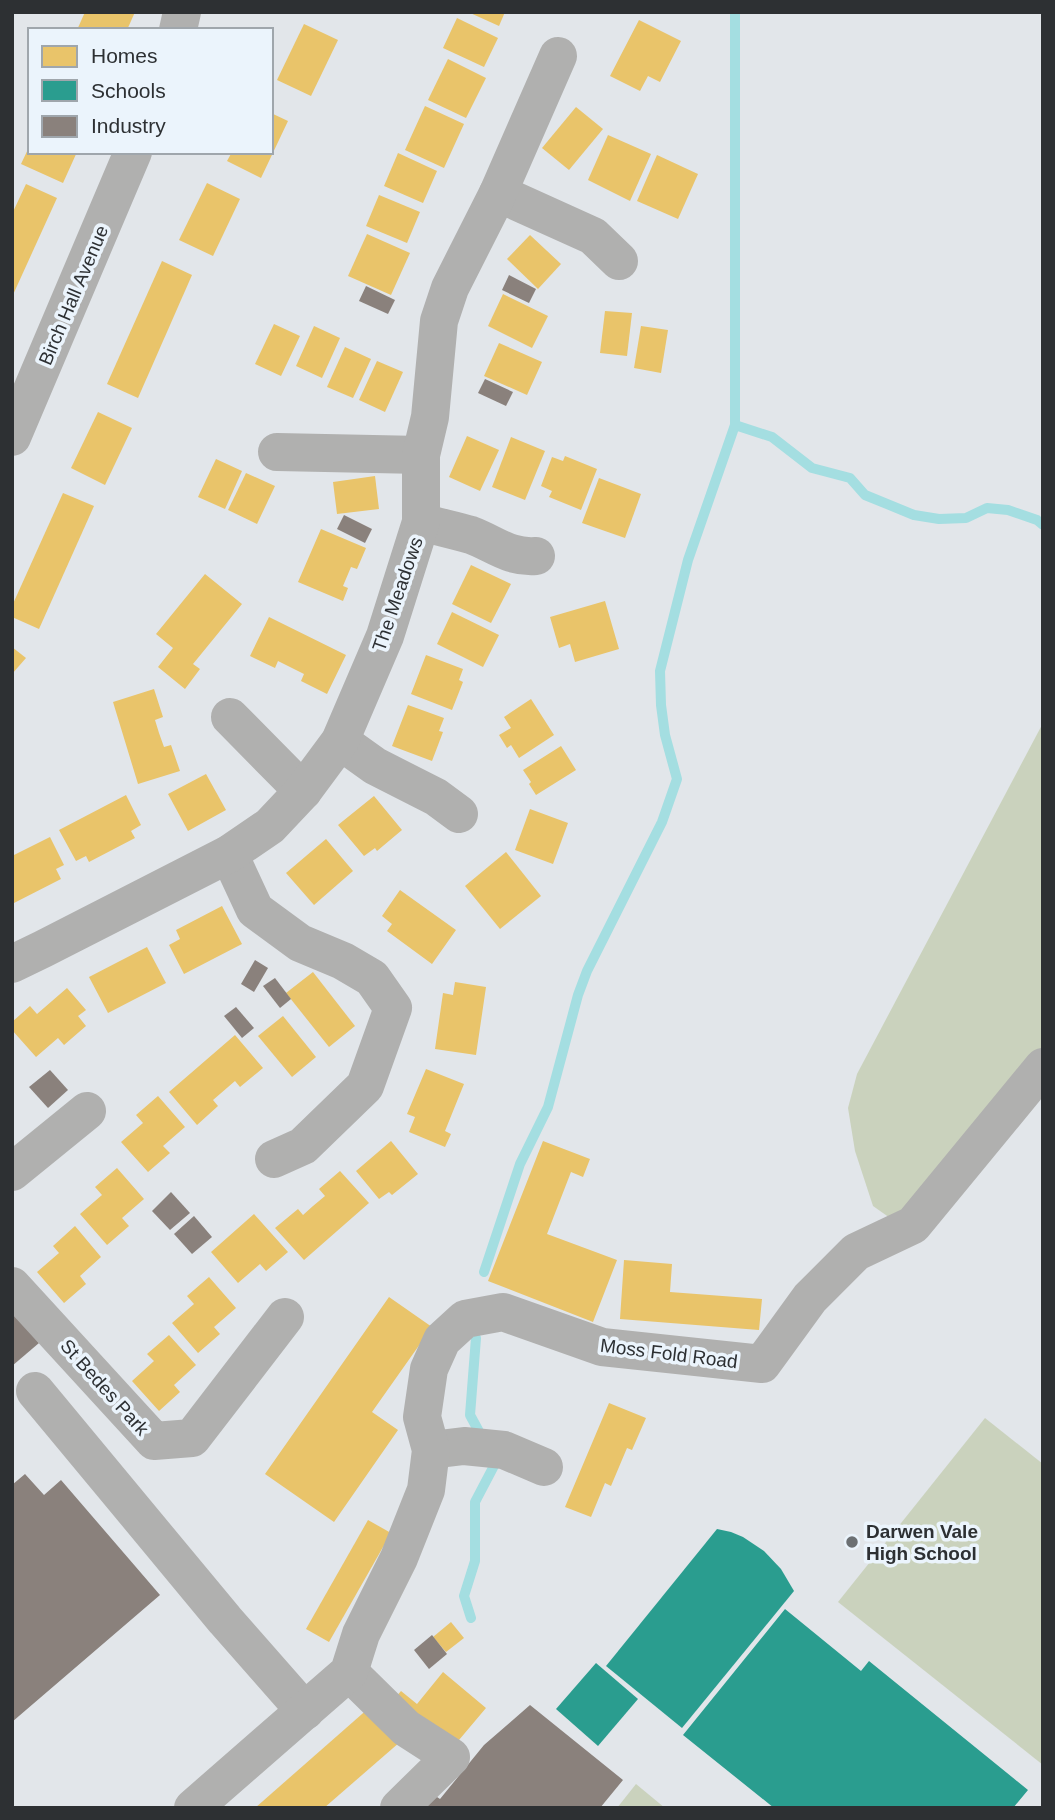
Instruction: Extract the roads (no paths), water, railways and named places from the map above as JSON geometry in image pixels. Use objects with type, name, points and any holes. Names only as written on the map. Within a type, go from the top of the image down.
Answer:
[{"type":"street","name":"The Meadows","points":[[28,956],[229,854],[270,826],[303,791],[340,741],[385,636],[421,523],[421,456],[430,417],[439,321],[450,288],[498,193],[558,56]]},
{"type":"street","name":"Birch Hall Avenue","points":[[12,437],[132,154]]},
{"type":"street","points":[[498,193],[593,236],[619,261]]},
{"type":"street","points":[[277,452],[421,456]]},
{"type":"street","points":[[421,523],[472,536],[504,551],[536,556]]},
{"type":"street","points":[[230,717],[303,791]]},
{"type":"street","points":[[340,741],[375,766],[436,797],[459,814]]},
{"type":"street","points":[[229,854],[255,911],[300,943],[343,961],[372,978],[394,1008],[365,1086],[303,1146],[274,1159]]},
{"type":"street","name":"Moss Fold Road","points":[[349,1672],[361,1634],[399,1558],[426,1490],[447,1448],[422,1417],[429,1369],[442,1340],[465,1319],[503,1312],[601,1347],[762,1364],[810,1298],[856,1252],[913,1225],[1043,1067]]},
{"type":"street","points":[[12,1172],[87,1111]]},
{"type":"street","name":"St Bedes Park","points":[[12,1286],[154,1441],[192,1438],[285,1317]]},
{"type":"street","points":[[35,1391],[225,1620],[305,1711]]},
{"type":"street","points":[[447,1448],[504,1450],[544,1468]]},
{"type":"street","points":[[193,1808],[349,1672],[406,1728],[451,1757],[399,1808]]},
{"type":"waterway","points":[[484,1272],[520,1164],[548,1107],[587,971],[662,822],[677,779],[665,735],[660,671],[688,560],[735,425],[735,12]]},
{"type":"waterway","points":[[735,425],[772,437],[812,468],[850,478],[865,495],[914,515],[939,519],[966,518],[987,508],[1008,510],[1037,520],[1043,525]]},
{"type":"waterway","points":[[476,1338],[470,1415],[483,1439]]},
{"type":"waterway","points":[[471,1618],[464,1596],[475,1561],[475,1502],[496,1462],[494,1458]]},
{"type":"place","name":"Darwen Vale High School","points":[[852,1542]]}]
